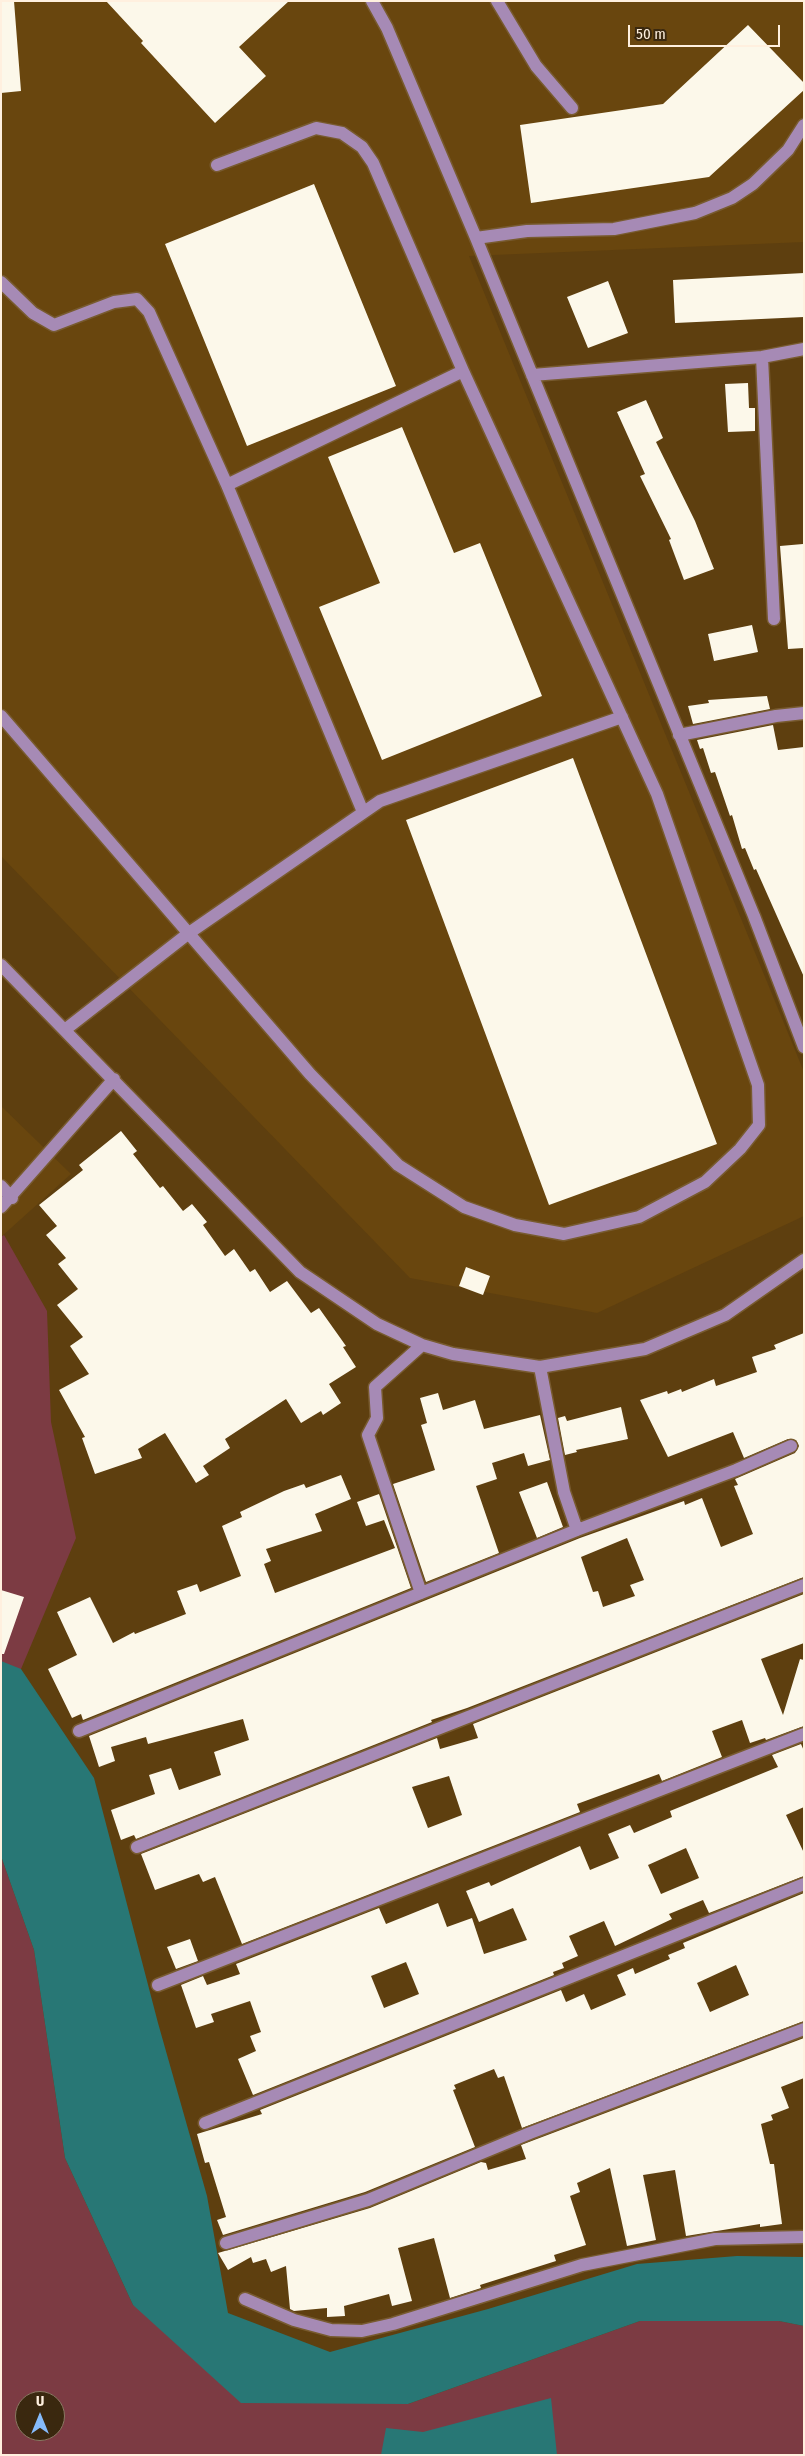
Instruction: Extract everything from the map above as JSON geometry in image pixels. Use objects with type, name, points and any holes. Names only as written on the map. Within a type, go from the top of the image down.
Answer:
[{"type":"street","points":[[372,1],[387,28],[476,238],[754,916],[804,1047]]},
{"type":"street","points":[[497,1],[536,66],[572,108]]},
{"type":"street","points":[[476,238],[527,231],[614,229],[695,213],[732,198],[753,184],[788,150],[804,124]]},
{"type":"street","points":[[1,716],[310,1074],[398,1165],[464,1207],[515,1225],[564,1234],[640,1217],[705,1182],[740,1149],[759,1125],[758,1085],[657,794],[463,371],[373,163],[362,147],[342,133],[316,128],[217,165]]},
{"type":"street","points":[[1,282],[33,313],[54,324],[114,302],[137,299],[149,312],[227,485],[363,812]]},
{"type":"street","points":[[532,375],[762,357],[804,349]]},
{"type":"street","points":[[762,357],[774,619]]},
{"type":"street","points":[[227,485],[463,371]]},
{"type":"street","points":[[679,735],[776,716],[804,713]]},
{"type":"street","points":[[66,1029],[189,933],[380,801],[622,717]]},
{"type":"street","points":[[1,965],[66,1029],[300,1272],[378,1324],[422,1345],[453,1354],[540,1368],[645,1349],[725,1315],[804,1260]]},
{"type":"street","points":[[1,1207],[12,1198],[114,1079]]},
{"type":"street","points":[[1,1186],[12,1198]]},
{"type":"street","points":[[421,1593],[368,1435],[378,1418],[375,1387],[422,1345]]},
{"type":"street","points":[[540,1368],[564,1492],[577,1530]]},
{"type":"street","points":[[79,1731],[577,1530],[736,1470],[791,1446]]},
{"type":"street","points":[[137,1847],[804,1585]]},
{"type":"street","points":[[158,1985],[804,1734]]},
{"type":"street","points":[[205,2123],[804,1884]]},
{"type":"street","points":[[226,2243],[368,2200],[538,2130],[804,2029]]},
{"type":"street","points":[[245,2299],[294,2320],[331,2330],[362,2331],[393,2324],[582,2265],[714,2240],[804,2236]]},
{"type":"shaded area","points":[[1,1],[804,1],[804,242],[469,256],[804,1072],[804,1216],[597,1313],[410,1278],[1,856]]},
{"type":"shaded area","points":[[1,1106],[71,1174],[1,1237]]},
{"type":"shaded area","points":[[4,1235],[47,1311],[51,1422],[76,1538],[21,1669],[1,1784],[1,1237]]},
{"type":"shaded area","points":[[1,1856],[34,1950],[65,2158],[133,2305],[408,2404],[640,2321],[779,2321],[804,2326],[804,2455],[1,2455]]},
{"type":"water","points":[[1,1661],[21,1669],[94,1778],[158,2023],[207,2196],[228,2313],[330,2352],[488,2309],[637,2264],[737,2256],[804,2257],[804,2326],[779,2321],[640,2321],[408,2404],[241,2403],[133,2305],[65,2158],[34,1950],[1,1856]]},
{"type":"water","points":[[551,2398],[557,2455],[381,2455],[386,2428],[423,2432]]},
{"type":"building","points":[[1,1],[14,1],[21,91],[1,93]]},
{"type":"building","points":[[106,1],[289,1],[239,47],[266,76],[215,123],[141,43],[143,41]]},
{"type":"building","points":[[748,25],[804,83],[804,90],[709,177],[531,203],[520,125],[663,104]]},
{"type":"building","points":[[314,184],[396,386],[247,446],[165,244]]},
{"type":"building","points":[[804,273],[804,317],[675,323],[673,280]]},
{"type":"building","points":[[608,281],[628,333],[588,348],[567,297]]},
{"type":"building","points":[[748,383],[749,408],[755,408],[755,431],[728,432],[725,384]]},
{"type":"building","points":[[646,400],[663,438],[656,442],[695,521],[714,569],[684,580],[669,540],[671,539],[640,476],[645,474],[617,412]]},
{"type":"building","points":[[402,427],[454,553],[480,543],[542,696],[382,760],[319,607],[380,583],[328,457]]},
{"type":"building","points":[[803,544],[804,648],[788,649],[780,546]]},
{"type":"building","points":[[752,625],[758,652],[714,661],[708,634]]},
{"type":"building","points":[[767,696],[770,709],[693,724],[688,706],[709,703],[708,700]]},
{"type":"building","points":[[773,725],[778,750],[804,747],[804,977],[756,869],[754,870],[745,848],[742,849],[732,815],[730,816],[715,772],[711,773],[703,748],[700,749],[697,740]]},
{"type":"building","points":[[573,758],[717,1144],[549,1205],[406,820]]},
{"type":"building","points":[[121,1131],[137,1151],[133,1154],[160,1188],[163,1186],[183,1211],[192,1204],[207,1222],[203,1225],[225,1256],[234,1249],[250,1272],[255,1269],[270,1292],[287,1281],[311,1313],[319,1308],[346,1346],[343,1347],[356,1367],[329,1384],[341,1403],[323,1415],[321,1411],[301,1423],[286,1399],[225,1439],[230,1448],[203,1466],[209,1475],[196,1483],[165,1433],[138,1449],[142,1458],[95,1474],[82,1438],[85,1437],[59,1390],[89,1374],[70,1346],[83,1337],[57,1305],[78,1289],[58,1264],[66,1258],[46,1235],[57,1226],[39,1205],[83,1170],[79,1165]]},
{"type":"building","points":[[466,1267],[490,1276],[483,1295],[459,1286]]},
{"type":"building","points":[[804,1333],[804,1577],[467,1708],[431,1720],[432,1722],[136,1839],[134,1835],[121,1840],[111,1810],[155,1794],[149,1775],[171,1768],[179,1790],[221,1775],[214,1752],[249,1740],[243,1719],[148,1744],[146,1737],[111,1747],[115,1761],[99,1767],[89,1736],[580,1538],[684,1501],[685,1505],[702,1498],[721,1547],[753,1534],[734,1486],[738,1485],[735,1479],[795,1453],[799,1446],[796,1440],[788,1439],[744,1458],[733,1432],[668,1457],[640,1400],[667,1391],[668,1394],[681,1389],[682,1392],[714,1379],[716,1386],[757,1372],[752,1357],[776,1349],[774,1345]],"holes":[[[627,1538],[644,1580],[630,1585],[635,1596],[603,1607],[598,1591],[593,1592],[581,1557]]]},
{"type":"building","points":[[438,1393],[443,1410],[475,1400],[484,1429],[540,1415],[550,1460],[528,1466],[524,1453],[492,1463],[497,1479],[476,1486],[499,1553],[426,1582],[393,1484],[435,1470],[421,1425],[427,1423],[420,1398]]},
{"type":"building","points":[[621,1407],[628,1439],[576,1450],[577,1452],[565,1455],[558,1418],[565,1416],[567,1421]]},
{"type":"building","points":[[341,1475],[351,1499],[315,1514],[322,1531],[266,1549],[271,1561],[264,1564],[275,1593],[395,1548],[384,1520],[366,1526],[357,1502],[379,1494],[411,1588],[83,1720],[81,1714],[72,1718],[48,1669],[77,1655],[57,1612],[90,1597],[113,1643],[134,1632],[135,1634],[186,1614],[177,1591],[197,1584],[200,1592],[241,1576],[222,1526],[242,1517],[240,1512],[284,1491],[304,1484],[306,1488]]},
{"type":"building","points":[[547,1482],[563,1527],[537,1538],[519,1492]]},
{"type":"building","points":[[1,1590],[24,1597],[4,1654],[1,1654]]},
{"type":"building","points":[[804,1594],[804,1643],[761,1659],[783,1715],[800,1659],[804,1660],[804,1726],[766,1740],[765,1738],[750,1743],[742,1720],[712,1731],[722,1757],[662,1781],[659,1774],[577,1804],[580,1812],[242,1944],[215,1877],[203,1882],[199,1874],[155,1890],[141,1854],[437,1738],[440,1749],[478,1738],[473,1724]],"holes":[[[449,1776],[462,1815],[428,1828],[412,1787]]]},
{"type":"building","points":[[801,1744],[804,1751],[804,1807],[786,1815],[804,1853],[804,1876],[709,1913],[703,1900],[669,1914],[672,1919],[615,1946],[604,1921],[569,1936],[578,1956],[562,1963],[564,1968],[553,1972],[554,1975],[253,2095],[238,2059],[256,2051],[250,2036],[261,2032],[250,2001],[211,2014],[214,2022],[196,2028],[181,1985],[203,1976],[207,1985],[240,1974],[236,1964],[379,1908],[386,1924],[438,1903],[447,1927],[472,1918],[484,1954],[527,1940],[513,1908],[479,1922],[466,1891],[489,1882],[491,1886],[580,1846],[590,1870],[619,1858],[608,1834],[630,1825],[634,1833],[672,1817],[670,1811],[778,1767],[772,1755]],"holes":[[[686,1848],[699,1878],[661,1894],[648,1865]],[[406,1962],[419,1994],[384,2008],[371,1976]]]},
{"type":"building","points":[[804,1893],[804,2021],[522,2128],[504,2076],[498,2078],[494,2069],[454,2085],[456,2089],[453,2090],[475,2147],[365,2192],[223,2235],[217,2220],[226,2217],[209,2162],[205,2163],[197,2134],[262,2114],[260,2110],[561,1990],[566,2002],[584,1994],[591,2010],[626,1995],[617,1975],[633,1968],[635,1974],[670,1959],[668,1955],[685,1948],[683,1943]],"holes":[[[736,1965],[749,1995],[710,2012],[697,1983]]]},
{"type":"building","points":[[190,1939],[198,1961],[176,1969],[167,1947]]},
{"type":"building","points":[[804,2038],[804,2078],[781,2087],[789,2108],[771,2115],[773,2120],[761,2124],[770,2164],[774,2164],[782,2224],[760,2227],[760,2224],[686,2236],[675,2170],[643,2175],[656,2240],[627,2246],[610,2168],[577,2183],[580,2192],[570,2196],[586,2245],[554,2255],[556,2261],[480,2285],[481,2288],[450,2298],[434,2238],[398,2248],[412,2301],[392,2306],[389,2294],[344,2306],[345,2316],[327,2317],[327,2308],[294,2311],[290,2309],[286,2266],[271,2272],[266,2259],[253,2263],[251,2257],[228,2270],[218,2253],[370,2208],[481,2162],[486,2163],[488,2170],[526,2159],[521,2145]]}]
